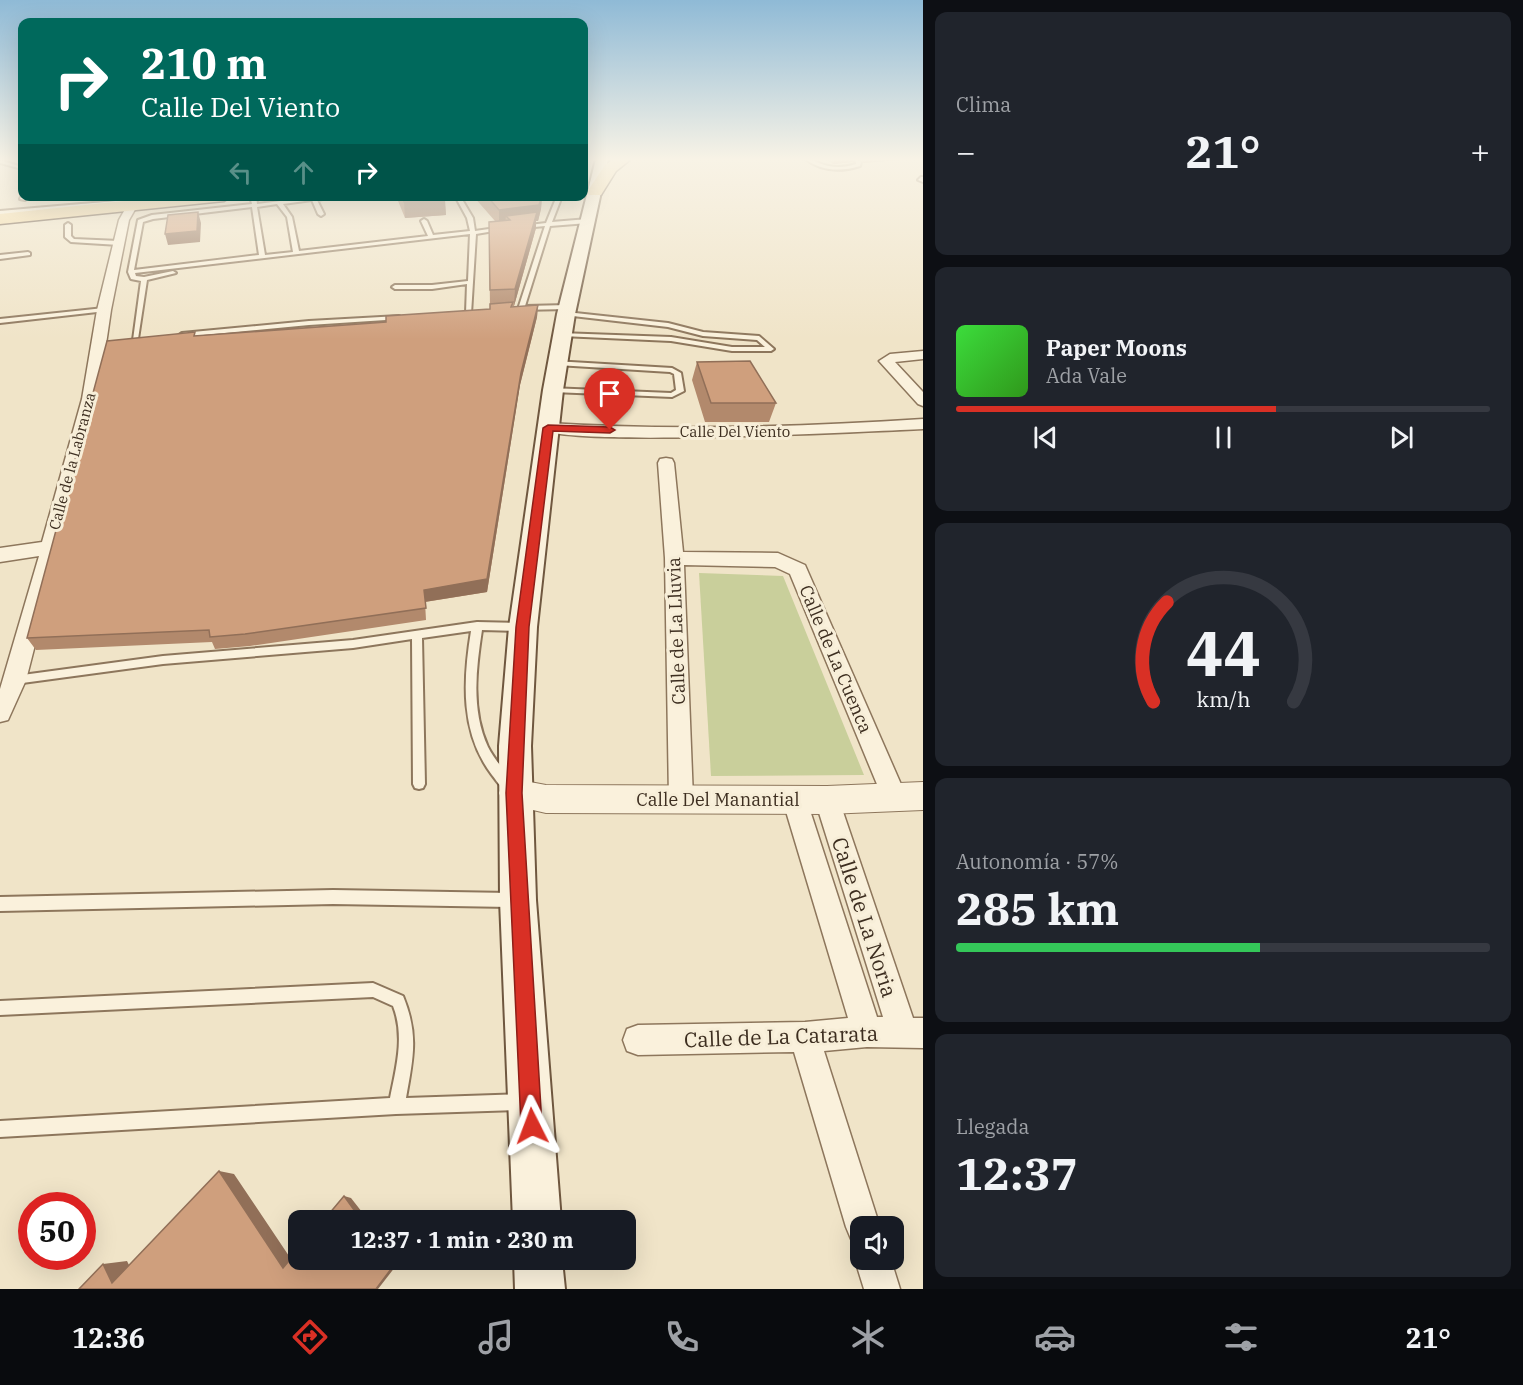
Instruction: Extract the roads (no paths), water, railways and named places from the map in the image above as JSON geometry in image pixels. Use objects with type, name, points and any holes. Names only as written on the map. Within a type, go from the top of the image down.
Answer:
[{"type":"main road","points":[[536,1210],[514,793],[523,627],[548,428],[565,318],[588,221]]},
{"type":"main road","points":[[539,1270],[540,1289]]},
{"type":"street","name":"Calle de la Labranza","points":[[0,713],[15,680],[90,399],[103,343],[104,310],[125,219]]},
{"type":"street","points":[[917,355],[890,358],[886,362],[923,401]]},
{"type":"street","name":"Calle Del Viento","points":[[548,428],[671,431],[827,430],[923,424]]},
{"type":"street","name":"Calle de La Lluvia","points":[[666,463],[674,558],[681,799]]},
{"type":"street","points":[[0,555],[49,548]]},
{"type":"street","name":"Calle de La Cuenca","points":[[674,558],[778,560],[798,570],[909,797]]},
{"type":"street","name":"Calle Del Manantial","points":[[514,793],[546,799],[794,798],[827,800],[909,797]]},
{"type":"street","name":"Calle de La Noria","points":[[794,798],[867,1032]]},
{"type":"street","name":"Calle de La Noria","points":[[827,800],[913,1033]]},
{"type":"street","name":"Calle de La Catarata","points":[[638,1040],[805,1037],[867,1032],[913,1033]]},
{"type":"street","points":[[805,1037],[860,1216]]},
{"type":"street","points":[[876,1270],[882,1289]]},
{"type":"lane","points":[[145,219],[138,223],[130,272],[133,278],[144,279],[173,273],[186,266]]},
{"type":"lane","points":[[258,219],[262,256]]},
{"type":"lane","points":[[290,219],[296,252]]},
{"type":"lane","points":[[470,219],[473,232],[470,313]]},
{"type":"lane","points":[[521,309],[551,219]]},
{"type":"lane","points":[[424,221],[431,237]]},
{"type":"lane","points":[[517,227],[588,221]]},
{"type":"lane","points":[[68,225],[68,237],[73,241],[119,243]]},
{"type":"lane","points":[[130,272],[506,228]]},
{"type":"lane","points":[[0,256],[28,254]]},
{"type":"lane","points":[[135,339],[144,279]]},
{"type":"lane","points":[[395,287],[432,287],[471,282]]},
{"type":"lane","points":[[511,309],[732,349],[771,349],[759,338],[693,332],[669,325],[565,318]]},
{"type":"lane","points":[[0,321],[104,310]]},
{"type":"lane","points":[[458,314],[480,312]]},
{"type":"lane","points":[[170,336],[309,323],[412,317]]},
{"type":"lane","points":[[691,341],[693,332]]},
{"type":"lane","points":[[126,340],[147,338]]},
{"type":"lane","points":[[553,390],[672,395],[680,391],[677,373],[672,369],[557,363]]},
{"type":"lane","points":[[15,680],[163,660],[239,655],[417,637],[477,626],[523,627]]},
{"type":"lane","points":[[477,626],[470,673],[471,714],[483,750],[499,776],[514,793]]},
{"type":"lane","points":[[417,637],[418,784]]},
{"type":"lane","points":[[0,904],[333,897],[518,900]]},
{"type":"lane","points":[[0,1008],[373,990],[398,1001],[406,1024],[406,1046],[396,1106]]},
{"type":"lane","points":[[0,1129],[396,1106],[531,1102]]}]
